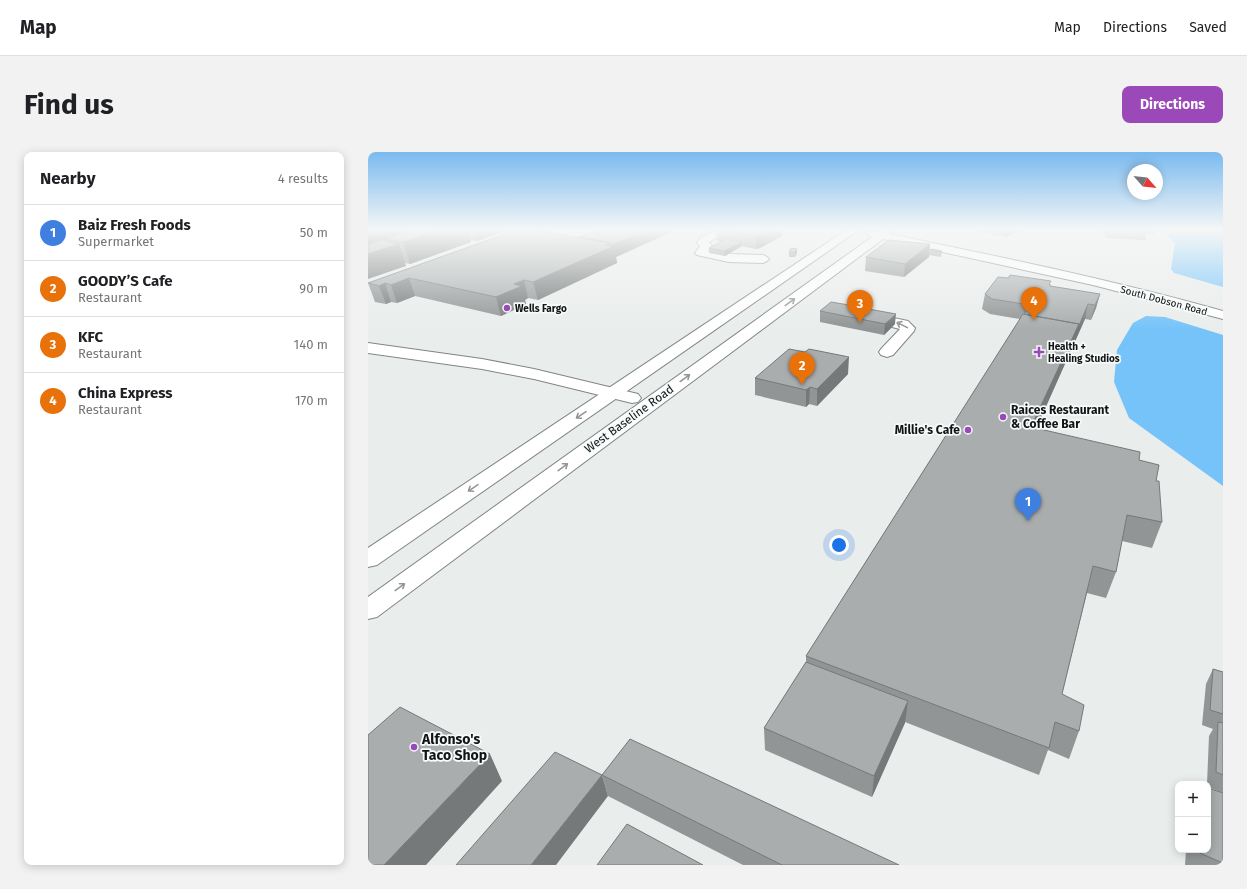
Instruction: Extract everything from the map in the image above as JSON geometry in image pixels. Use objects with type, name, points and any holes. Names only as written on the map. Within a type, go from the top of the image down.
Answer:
[{"type":"main road","points":[[368,559],[623,395],[806,262]]},
{"type":"main road","name":"West Baseline Road","points":[[368,610],[848,262]]},
{"type":"main road","name":"South Dobson Road","points":[[1008,262],[1135,292],[1223,315]]},
{"type":"main road","points":[[1135,292],[1152,282]]},
{"type":"main road","points":[[853,314],[896,322],[908,328],[907,331],[887,352]]},
{"type":"main road","points":[[368,348],[482,364],[534,374],[623,395]]},
{"type":"water","points":[[1172,262],[1223,262],[1223,287],[1174,273],[1171,269]]},
{"type":"water","points":[[1146,316],[1165,317],[1223,335],[1223,486],[1129,418],[1114,382],[1117,350],[1133,323]]},
{"type":"building","points":[[426,262],[577,262],[533,282],[524,280],[514,284],[522,286],[496,297],[409,278],[391,285],[385,283],[379,286],[368,283]]},
{"type":"building","points":[[895,262],[907,262],[905,264]]},
{"type":"building","points":[[1010,275],[1051,281],[1049,284],[1050,286],[1100,294],[1095,305],[1088,304],[1078,328],[1079,324],[1024,314],[1030,305],[992,299],[985,294],[998,277],[1008,278]]},
{"type":"building","points":[[831,302],[856,305],[863,308],[896,314],[885,324],[820,311]]},
{"type":"building","points":[[1023,314],[1079,324],[1031,427],[1140,452],[1139,460],[1159,465],[1156,481],[1159,481],[1162,522],[1127,515],[1116,572],[1093,566],[1062,694],[1084,705],[1079,731],[1055,722],[1049,748],[806,656]]},
{"type":"building","points":[[789,349],[805,352],[809,349],[849,357],[817,389],[810,387],[806,390],[755,378]]},
{"type":"building","points":[[806,662],[908,701],[874,776],[764,728]]},
{"type":"building","points":[[1213,669],[1223,672],[1223,714],[1210,710]]},
{"type":"building","points":[[400,707],[490,754],[384,865],[368,865],[368,735]]},
{"type":"building","points":[[1218,722],[1223,723],[1223,775],[1216,772]]},
{"type":"building","points":[[630,739],[899,865],[782,865],[602,775]]},
{"type":"building","points":[[555,752],[602,775],[531,865],[456,865]]},
{"type":"building","points":[[1211,789],[1223,793],[1223,863],[1200,853],[1211,853]]},
{"type":"building","points":[[627,824],[703,865],[597,865]]},
{"type":"place","name":"Wells Fargo","points":[[507,308]]},
{"type":"place","name":"China Express","points":[[1034,320]]},
{"type":"place","name":"KFC","points":[[860,323]]},
{"type":"place","name":"Health + Healing Studios","points":[[1039,352]]},
{"type":"place","name":"GOODY’S Cafe","points":[[802,385]]},
{"type":"place","name":"Raices Restaurant & Coffee Bar","points":[[1003,417]]},
{"type":"place","name":"Millie's Cafe","points":[[968,430]]},
{"type":"place","name":"Baiz Fresh Foods","points":[[1028,521]]},
{"type":"place","name":"Alfonso's Taco Shop","points":[[414,747]]}]
